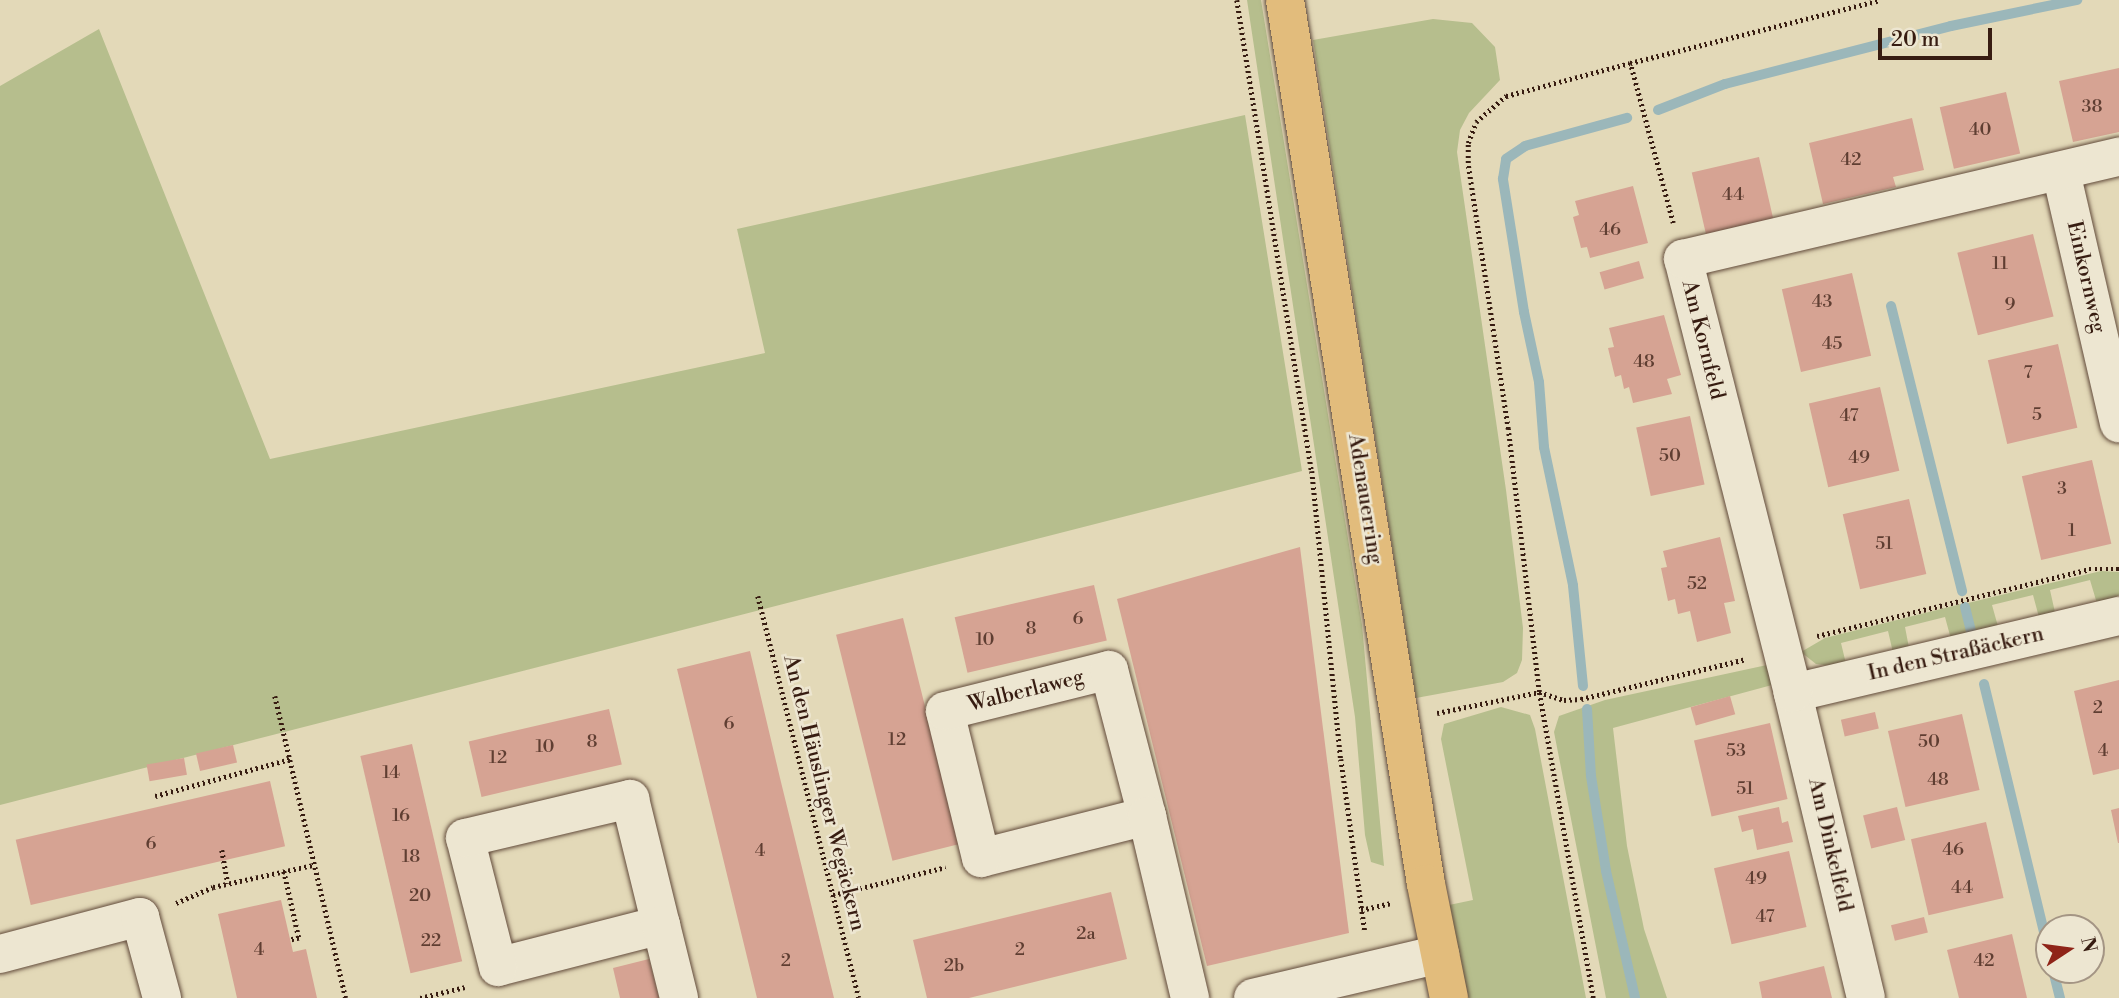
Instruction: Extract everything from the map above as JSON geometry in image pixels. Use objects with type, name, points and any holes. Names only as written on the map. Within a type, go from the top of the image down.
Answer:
[{"type":"main road","name":"Adenauerring","points":[[1285,0],[1429,894],[1449,998]]},
{"type":"street","name":"Am Kornfeld","points":[[1793,693],[1682,259],[2119,157]]},
{"type":"street","name":"Einkornweg","points":[[2062,172],[2119,423]]},
{"type":"street","name":"In den Straßäckern","points":[[1793,693],[2119,616]]},
{"type":"street","name":"Walberlaweg","points":[[981,858],[945,711],[1110,670],[1190,998]]},
{"type":"street","name":"Am Dinkelfeld","points":[[1793,693],[1866,998]]},
{"type":"street","points":[[661,925],[498,967],[465,838],[630,799],[679,998]]},
{"type":"street","points":[[981,858],[1147,816]]},
{"type":"street","points":[[0,954],[141,917],[162,998]]},
{"type":"street","points":[[1253,998],[1440,954]]},
{"type":"path","points":[[1237,0],[1312,471],[1338,733],[1361,910],[1373,969]]},
{"type":"path","points":[[1593,998],[1539,692],[1508,429],[1468,163],[1468,143],[1476,122],[1506,96],[1880,0]]},
{"type":"path","points":[[1630,63],[1682,259]]},
{"type":"path","points":[[1432,718],[1443,711],[1539,692],[1564,701],[1581,699],[1782,650],[1824,633],[1896,615],[2089,569],[2119,569]]},
{"type":"path","name":"An den Häuslinger Wegäckern","points":[[758,596],[859,998]]},
{"type":"path","points":[[275,696],[346,998]]},
{"type":"path","points":[[155,796],[290,759]]},
{"type":"path","points":[[222,850],[228,883]]},
{"type":"path","points":[[833,895],[981,858]]},
{"type":"path","points":[[186,899],[228,883],[313,865]]},
{"type":"path","points":[[284,871],[299,938],[290,940]]},
{"type":"path","points":[[1361,910],[1429,894]]},
{"type":"path","points":[[420,998],[473,985],[498,967]]},
{"type":"green space","points":[[1247,0],[1261,0],[1362,625],[1384,866],[1371,862],[1365,835],[1355,717]]},
{"type":"green space","points":[[1433,19],[1472,23],[1495,47],[1500,80],[1469,113],[1460,130],[1457,152],[1506,490],[1523,628],[1522,660],[1517,673],[1503,682],[1416,698],[1313,40]]},
{"type":"green space","points":[[99,29],[270,459],[765,353],[737,229],[1245,115],[1302,471],[0,805],[0,86]]},
{"type":"green space","points":[[2101,571],[2119,572],[2119,595],[2113,599],[2098,607],[2090,580],[2050,590],[2056,617],[2040,621],[2033,595],[1992,605],[1999,630],[1978,644],[1968,603]]},
{"type":"green space","points":[[1961,604],[1972,645],[1952,643],[1945,617],[1905,627],[1910,653],[1894,657],[1888,631],[1841,643],[1847,668],[1816,664],[1801,652],[1825,638]]},
{"type":"green space","points":[[1767,665],[1772,685],[1613,728],[1627,846],[1644,929],[1667,998],[1606,998],[1554,732],[1559,716],[1605,700]]},
{"type":"green space","points":[[1501,707],[1530,715],[1535,729],[1586,998],[1468,998],[1449,905],[1473,900],[1441,739],[1444,724]]},
{"type":"building","points":[[2119,68],[2119,132],[2073,142],[2059,81]]},
{"type":"building","points":[[2006,92],[2020,153],[1954,169],[1940,107]]},
{"type":"building","points":[[1912,118],[1924,170],[1893,177],[1896,187],[1823,204],[1809,143]]},
{"type":"building","points":[[1759,157],[1773,218],[1706,234],[1692,173]]},
{"type":"building","points":[[1633,186],[1648,243],[1590,258],[1587,247],[1581,248],[1573,217],[1579,215],[1575,201]]},
{"type":"building","points":[[2033,234],[2054,316],[1978,335],[1957,253]]},
{"type":"building","points":[[1639,261],[1644,278],[1605,290],[1600,272]]},
{"type":"building","points":[[1852,273],[1871,356],[1801,372],[1782,289]]},
{"type":"building","points":[[1664,315],[1681,375],[1667,379],[1672,394],[1633,403],[1629,387],[1624,389],[1621,375],[1615,377],[1608,348],[1614,347],[1609,328]]},
{"type":"building","points":[[2058,344],[2077,428],[2007,444],[1988,360]]},
{"type":"building","points":[[1880,387],[1899,471],[1828,487],[1809,403]]},
{"type":"building","points":[[1690,416],[1705,484],[1651,496],[1636,427]]},
{"type":"building","points":[[2092,460],[2111,544],[2041,560],[2022,476]]},
{"type":"building","points":[[1909,499],[1926,574],[1860,589],[1843,514]]},
{"type":"building","points":[[1720,537],[1735,601],[1724,603],[1731,633],[1697,642],[1690,611],[1678,614],[1675,599],[1668,601],[1661,568],[1667,567],[1663,551]]},
{"type":"building","points":[[1300,547],[1349,933],[1207,966],[1117,599]]},
{"type":"building","points":[[1094,585],[1107,641],[967,673],[955,617]]},
{"type":"building","points":[[903,618],[959,844],[892,861],[836,635]]},
{"type":"building","points":[[750,651],[834,998],[757,998],[677,669]]},
{"type":"building","points":[[2119,680],[2119,769],[2093,775],[2074,691]]},
{"type":"building","points":[[1730,696],[1735,714],[1696,726],[1691,707]]},
{"type":"building","points":[[609,709],[622,765],[482,797],[469,741]]},
{"type":"building","points":[[1875,712],[1879,729],[1845,736],[1841,720]]},
{"type":"building","points":[[1962,714],[1980,790],[1905,807],[1888,731]]},
{"type":"building","points":[[1770,723],[1788,799],[1712,817],[1694,741]]},
{"type":"building","points":[[412,744],[462,961],[411,973],[360,756]]},
{"type":"building","points":[[233,745],[237,763],[200,771],[196,754]]},
{"type":"building","points":[[184,758],[187,775],[150,781],[147,765]]},
{"type":"building","points":[[270,781],[285,846],[31,905],[16,840]]},
{"type":"building","points":[[1779,807],[1782,823],[1788,821],[1793,842],[1757,850],[1753,829],[1742,832],[1738,816]]},
{"type":"building","points":[[1897,807],[1905,840],[1871,848],[1863,815]]},
{"type":"building","points":[[2119,808],[2119,843],[2118,843],[2111,810]]},
{"type":"building","points":[[1986,822],[2004,898],[1929,915],[1911,839]]},
{"type":"building","points":[[1789,851],[1807,927],[1732,944],[1714,868]]},
{"type":"building","points":[[1111,892],[1127,959],[969,998],[927,998],[913,940]]},
{"type":"building","points":[[281,900],[293,952],[306,949],[317,998],[237,998],[218,914]]},
{"type":"building","points":[[1924,917],[1928,933],[1895,941],[1891,925]]},
{"type":"building","points":[[2012,934],[2027,998],[1959,998],[1947,950]]},
{"type":"building","points":[[649,959],[659,998],[620,998],[613,968]]},
{"type":"building","points":[[1824,966],[1832,998],[1762,998],[1759,982]]},
{"type":"waterway","points":[[1658,110],[1725,84],[1951,26],[2077,0]]},
{"type":"waterway","points":[[1583,686],[1573,585],[1544,447],[1539,382],[1524,312],[1503,179],[1506,159],[1525,146],[1627,118]]},
{"type":"waterway","points":[[1891,306],[1962,591]]},
{"type":"waterway","points":[[1965,607],[1973,639]]},
{"type":"waterway","points":[[1984,684],[2040,914]]},
{"type":"waterway","points":[[1587,709],[1591,776],[1606,871],[1635,998]]},
{"type":"waterway","points":[[2056,984],[2060,998]]}]
